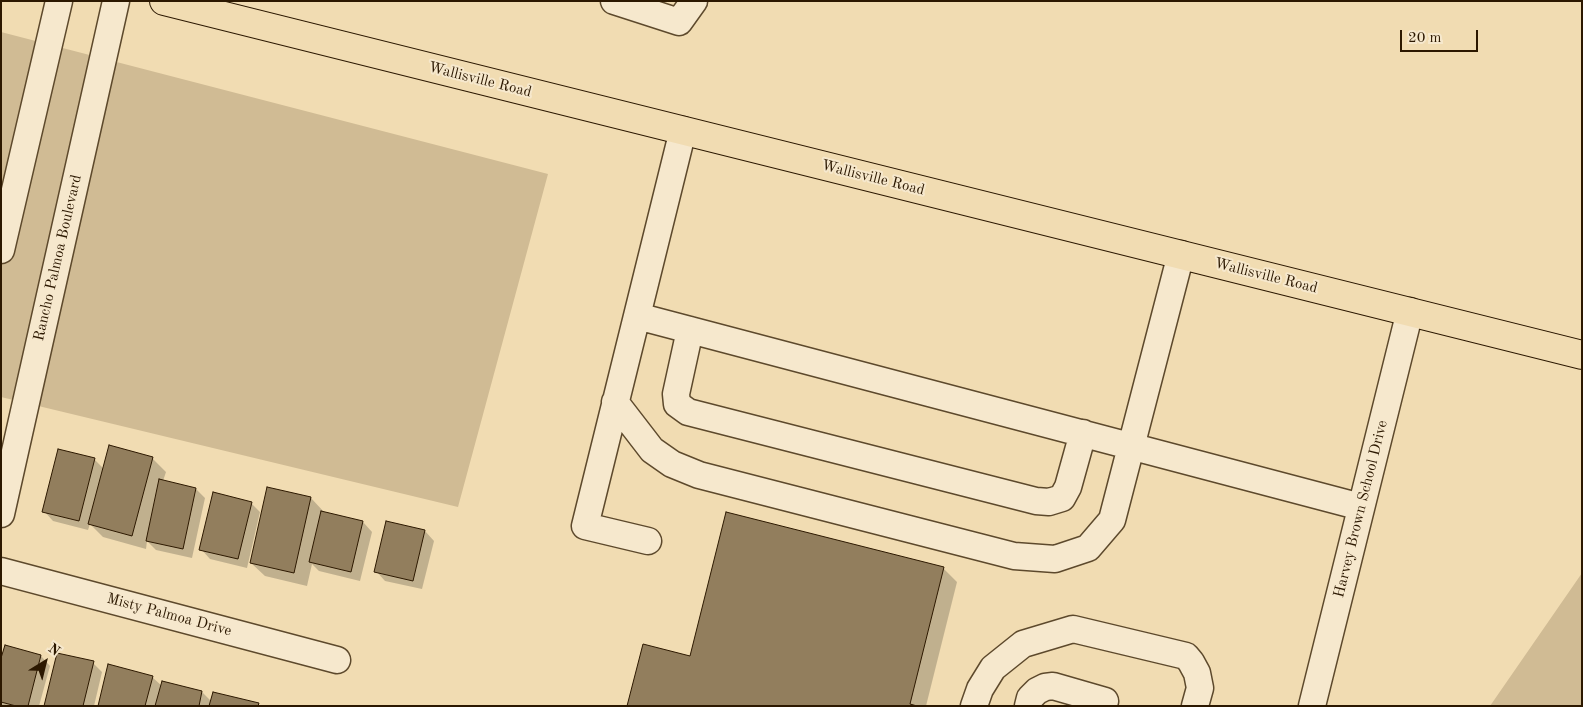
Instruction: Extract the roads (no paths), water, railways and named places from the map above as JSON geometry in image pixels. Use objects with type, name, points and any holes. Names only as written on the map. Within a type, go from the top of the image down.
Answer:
[{"type":"main road","name":"Wallisville Road","points":[[164,1],[1582,355]]},
{"type":"street","points":[[1,250],[59,1]]},
{"type":"street","name":"Rancho Palmoa Boulevard","points":[[1,514],[116,1]]},
{"type":"street","points":[[614,1],[679,22],[694,1]]},
{"type":"street","points":[[648,541],[585,526],[683,130]]},
{"type":"street","points":[[615,402],[652,450],[672,464],[699,475],[1004,554],[1055,559],[1088,548],[1112,520],[1181,254]]},
{"type":"street","name":"Harvey Brown School Drive","points":[[1312,706],[1410,311]]},
{"type":"street","points":[[637,316],[1361,507]]},
{"type":"street","points":[[690,330],[676,394],[677,404],[688,412],[1026,498],[1049,502],[1062,498],[1068,487],[1083,434]]},
{"type":"street","name":"Misty Palmoa Drive","points":[[1,571],[337,660]]},
{"type":"street","points":[[974,706],[980,688],[993,668],[1023,644],[1074,630],[1186,656],[1197,673],[1200,688],[1195,706]]},
{"type":"street","points":[[1028,706],[1030,698],[1036,691],[1052,686],[1105,701],[1103,706]]}]
